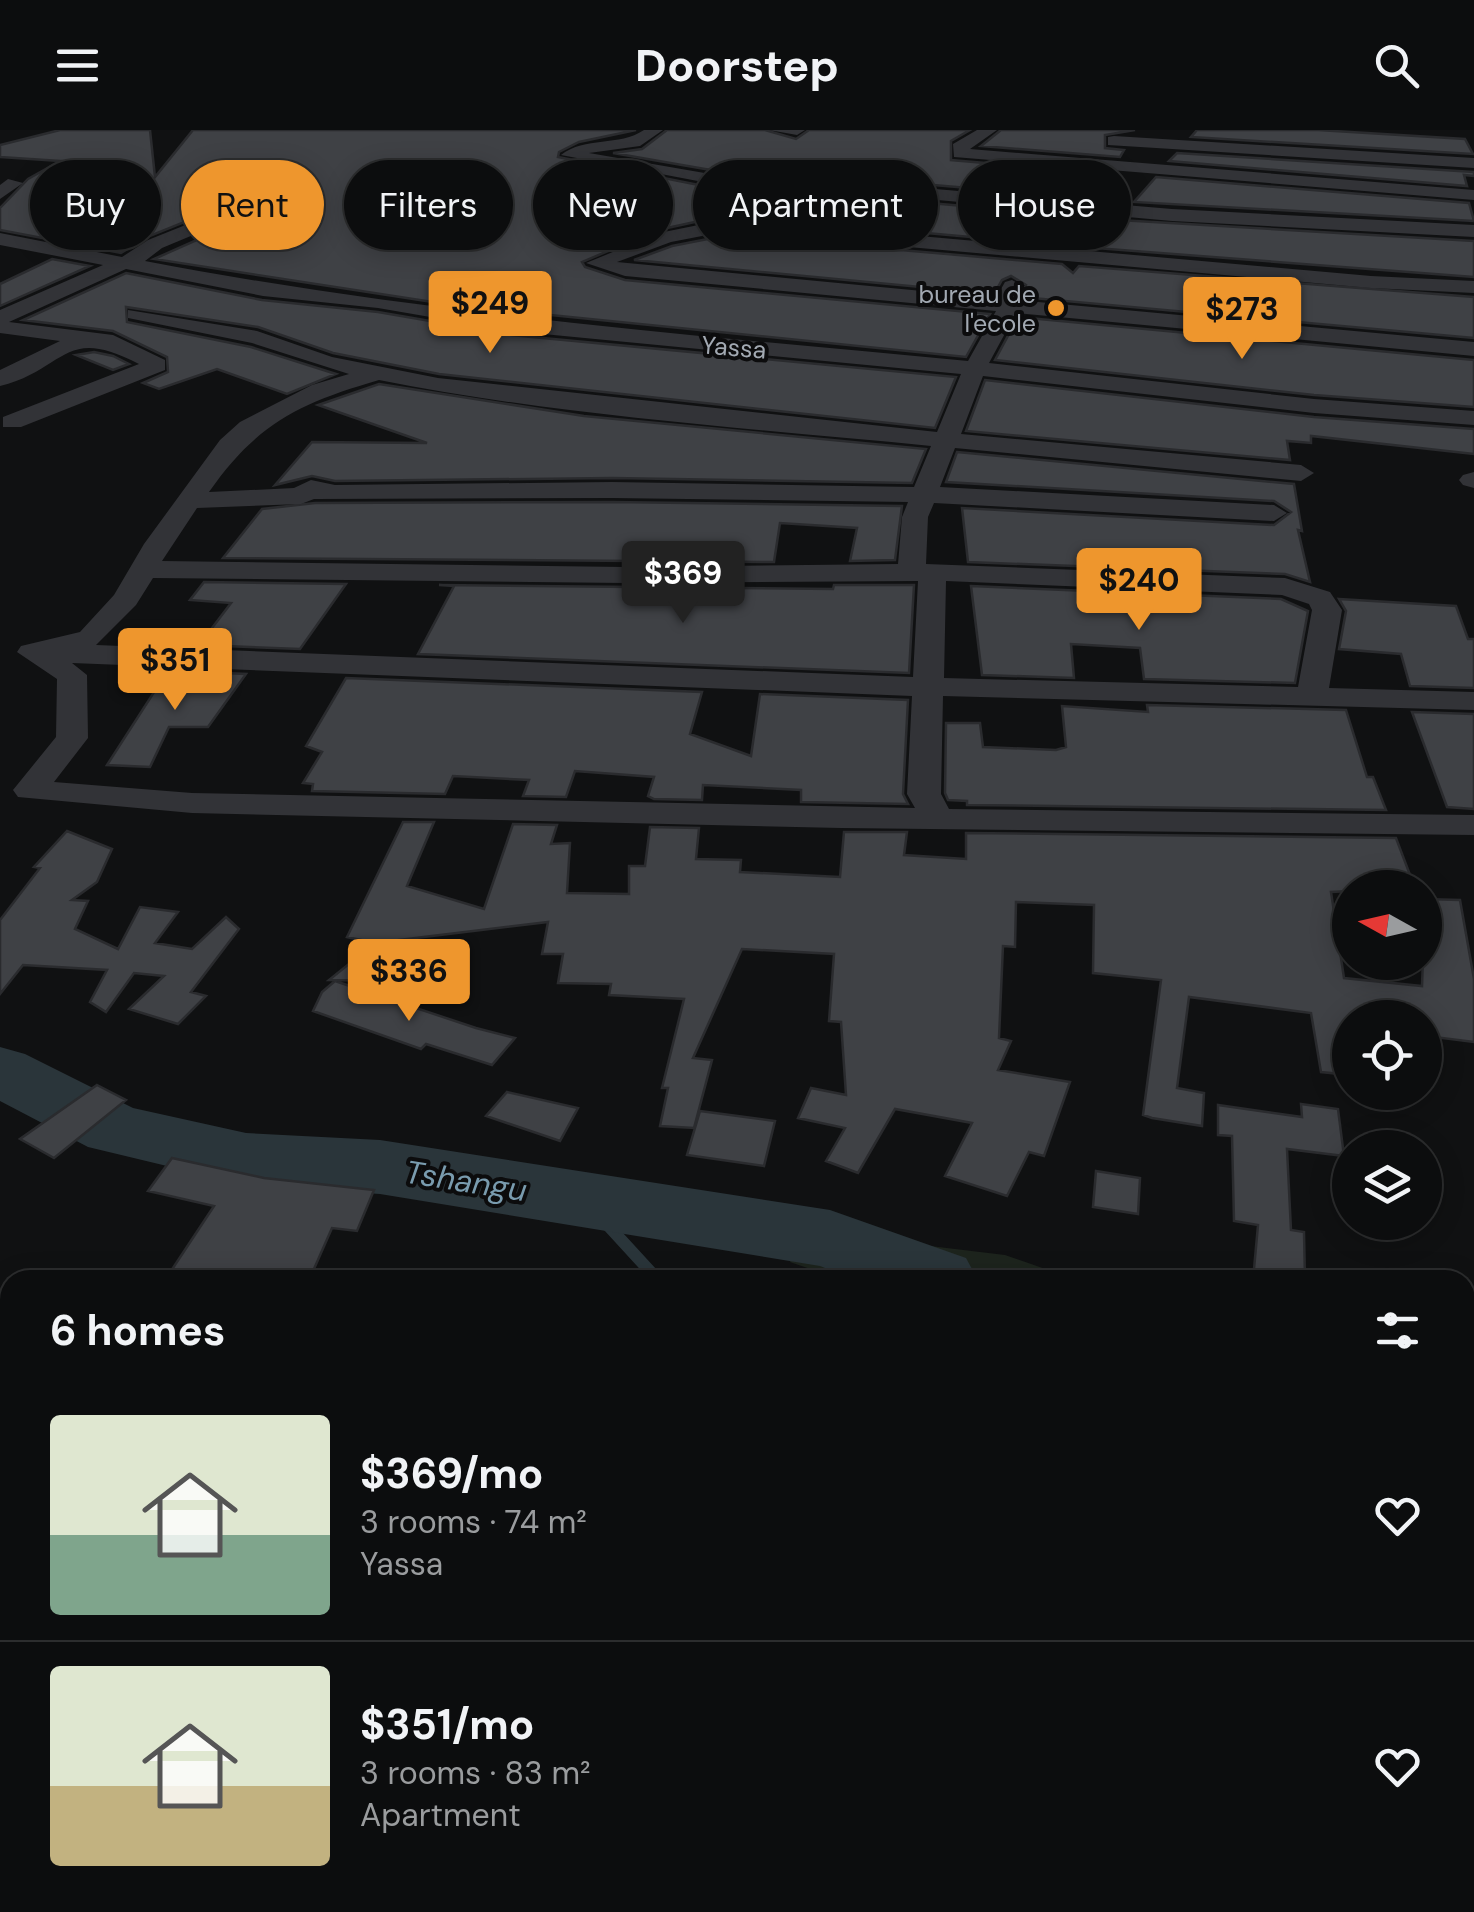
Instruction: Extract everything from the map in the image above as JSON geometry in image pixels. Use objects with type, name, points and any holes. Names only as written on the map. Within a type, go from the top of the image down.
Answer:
[{"type":"street","points":[[655,130],[632,145],[588,144],[570,157],[745,185],[793,182],[958,198]]},
{"type":"street","points":[[776,130],[797,130]]},
{"type":"street","points":[[989,130],[965,142],[958,148],[960,153],[1020,160]]},
{"type":"street","points":[[1103,140],[1474,163]]},
{"type":"street","points":[[1131,170],[1474,195]]},
{"type":"street","points":[[1474,231],[1324,278],[1009,307],[625,270],[596,262],[666,238],[728,225],[1324,278],[1474,287]]},
{"type":"street","points":[[1131,228],[1324,278],[1474,348]]},
{"type":"street","points":[[0,318],[181,233]]},
{"type":"street","name":"Yassa","points":[[0,239],[30,243]]},
{"type":"street","points":[[0,263],[30,250]]},
{"type":"street","name":"Yassa","points":[[68,250],[181,276],[512,324],[975,368],[1314,406],[1474,418]]},
{"type":"street","points":[[1009,307],[1004,302],[1026,252]]},
{"type":"street","points":[[0,379],[135,314],[181,276]]},
{"type":"street","points":[[937,818],[924,794],[929,687],[915,517],[975,368],[1009,307]]},
{"type":"street","points":[[135,314],[258,338],[375,374],[702,417],[1301,474]]},
{"type":"street","points":[[0,327],[112,342],[157,365],[12,422]]},
{"type":"street","points":[[32,652],[90,638],[126,599],[142,569],[229,445],[249,427],[320,390],[375,374]]},
{"type":"street","points":[[190,500],[301,496],[310,488],[325,489],[322,493],[612,490],[1032,496],[1274,513]]},
{"type":"street","points":[[142,569],[922,573],[1307,591],[1320,598],[1327,610],[1312,695]]},
{"type":"street","points":[[32,652],[929,687],[1474,701]]},
{"type":"street","points":[[32,652],[72,675],[75,705],[72,738],[30,790],[42,794],[192,803],[1474,825]]},
{"type":"shaded area","points":[[805,1231],[1005,1255],[1048,1270],[813,1270],[790,1262]]},
{"type":"building","points":[[60,130],[150,130],[153,160],[0,157],[0,145]]},
{"type":"building","points":[[193,130],[636,130],[579,142],[559,152],[558,157],[573,160],[533,160],[533,250],[610,250],[582,262],[585,267],[625,280],[990,314],[966,357],[452,305],[154,259],[181,247],[324,250],[324,160],[181,160],[181,223],[161,231],[161,170]]},
{"type":"building","points":[[667,130],[765,130],[796,139],[809,130],[970,130],[951,141],[951,160],[958,161],[958,187],[938,185],[938,160],[693,160],[693,167],[673,163],[673,160],[613,153],[642,149]]},
{"type":"building","points":[[1001,130],[1135,130],[1105,135],[1105,148],[1124,150],[1120,157],[981,146]]},
{"type":"building","points":[[1197,130],[1318,130],[1465,139],[1473,154],[1191,137]]},
{"type":"building","points":[[1177,153],[1474,172],[1474,176],[1464,175],[1467,186],[1169,161]]},
{"type":"building","points":[[1156,177],[1469,203],[1474,221],[1134,202]]},
{"type":"building","points":[[28,179],[30,236],[0,230],[0,208]]},
{"type":"building","points":[[673,180],[693,184],[693,222],[673,227]]},
{"type":"building","points":[[938,204],[958,206],[958,236],[938,234]]},
{"type":"building","points":[[1131,221],[1474,241],[1474,277],[1121,250],[1131,250]]},
{"type":"building","points":[[693,242],[693,250],[901,250],[1062,264],[1073,273],[1079,266],[1474,297],[1474,338],[1021,297],[1026,285],[1011,276],[1002,280],[994,294],[634,260],[673,250],[673,246]]},
{"type":"building","points":[[52,259],[90,266],[0,306],[0,284]]},
{"type":"building","points":[[126,273],[262,300],[378,312],[511,335],[956,377],[935,428],[439,374],[333,353],[258,327],[126,307],[127,322],[251,347],[336,374],[287,394],[217,369],[159,389],[143,383],[168,372],[167,357],[113,331],[23,320]]},
{"type":"building","points":[[1018,317],[1474,360],[1474,407],[1314,395],[995,360]]},
{"type":"building","points":[[94,352],[129,364],[113,370],[76,355]]},
{"type":"building","points":[[985,380],[1314,417],[1474,429],[1474,454],[1311,436],[1311,443],[1287,441],[1290,460],[966,431]]},
{"type":"building","points":[[379,384],[584,416],[926,449],[912,483],[612,478],[335,481],[312,476],[275,485],[312,442],[427,443],[318,405]]},
{"type":"building","points":[[957,452],[1294,484],[1302,531],[1298,530],[1310,582],[1285,574],[968,562],[962,508],[1274,525],[1291,512],[1274,501],[946,482]]},
{"type":"building","points":[[315,503],[902,506],[895,560],[850,561],[857,528],[780,523],[774,562],[223,558],[262,509]]},
{"type":"building","points":[[204,582],[346,584],[300,649],[199,645],[231,603],[190,600]]},
{"type":"building","points":[[439,585],[833,589],[834,585],[914,585],[909,673],[418,654],[454,586]]},
{"type":"building","points":[[971,586],[1281,599],[1308,611],[1295,683],[1144,679],[1140,648],[1071,644],[1074,678],[982,675]]},
{"type":"building","points":[[1339,599],[1456,606],[1468,639],[1474,639],[1474,688],[1410,686],[1401,654],[1339,649],[1346,611]]},
{"type":"building","points":[[179,671],[246,674],[208,727],[169,727],[150,767],[107,765],[156,689],[165,690]]},
{"type":"building","points":[[346,678],[702,692],[690,734],[751,756],[760,694],[908,700],[903,794],[908,804],[801,802],[801,790],[703,785],[702,800],[654,799],[648,796],[654,777],[575,771],[566,797],[523,796],[529,780],[453,776],[445,794],[312,791],[313,784],[303,783],[322,752],[306,746]]},
{"type":"building","points":[[1147,705],[1346,710],[1367,777],[1373,777],[1386,810],[967,805],[967,801],[948,800],[946,723],[980,723],[983,747],[1056,750],[1066,747],[1062,706],[1148,712]]},
{"type":"building","points":[[1412,712],[1474,714],[1474,809],[1447,807]]},
{"type":"building","points":[[403,822],[434,822],[407,886],[484,909],[513,824],[557,825],[551,844],[570,843],[567,893],[629,894],[629,866],[645,866],[650,827],[699,828],[696,859],[741,860],[740,872],[840,877],[844,832],[907,832],[904,855],[966,859],[966,833],[1396,838],[1408,870],[1332,870],[1332,980],[1422,986],[1422,980],[1442,980],[1442,899],[1460,900],[1474,979],[1474,1042],[1442,1038],[1442,1000],[1332,1000],[1332,1073],[1321,1072],[1311,1013],[1189,997],[1177,1088],[1204,1093],[1202,1126],[1152,1118],[1143,1115],[1161,980],[1093,973],[1094,905],[1016,902],[1015,947],[1003,946],[999,1038],[1011,1041],[998,1070],[1070,1082],[1044,1156],[1029,1152],[1007,1196],[945,1176],[972,1123],[895,1109],[858,1173],[826,1161],[845,1128],[798,1118],[811,1088],[846,1095],[841,1022],[829,1021],[834,954],[742,949],[693,1058],[712,1060],[694,1128],[660,1126],[668,1088],[662,1088],[684,999],[609,995],[611,984],[558,983],[563,954],[542,954],[548,922],[375,943],[347,937]]},
{"type":"building","points":[[67,831],[112,849],[97,882],[72,900],[88,901],[75,929],[118,949],[140,907],[178,912],[155,943],[192,949],[226,917],[239,929],[191,992],[206,996],[178,1024],[129,1009],[164,976],[134,973],[106,1012],[90,1002],[107,970],[23,965],[0,994],[0,920],[40,868],[34,867]]},
{"type":"building","points":[[375,943],[467,982],[329,980]]},
{"type":"building","points":[[335,981],[515,1038],[492,1065],[426,1044],[421,1049],[313,1011],[322,992]]},
{"type":"building","points":[[97,1085],[126,1100],[54,1158],[20,1139]]},
{"type":"building","points":[[507,1092],[578,1108],[560,1141],[486,1116]]},
{"type":"building","points":[[1301,1104],[1338,1110],[1341,1130],[1332,1130],[1332,1155],[1287,1149],[1291,1230],[1304,1232],[1305,1270],[1254,1270],[1258,1225],[1234,1221],[1232,1136],[1218,1135],[1218,1105],[1302,1117]]},
{"type":"building","points":[[700,1111],[775,1121],[764,1166],[687,1155]]},
{"type":"building","points":[[172,1158],[264,1178],[374,1190],[357,1231],[332,1228],[314,1270],[172,1270],[214,1206],[148,1191]]},
{"type":"building","points":[[1096,1171],[1140,1178],[1138,1214],[1093,1207]]},
{"type":"waterway","name":"Tshangu","points":[[0,1071],[114,1129],[246,1159],[380,1167],[830,1239],[912,1270]]},
{"type":"waterway","points":[[581,1196],[649,1270]]},
{"type":"place","name":"bureau de l'ecole","points":[[1056,308]]}]
